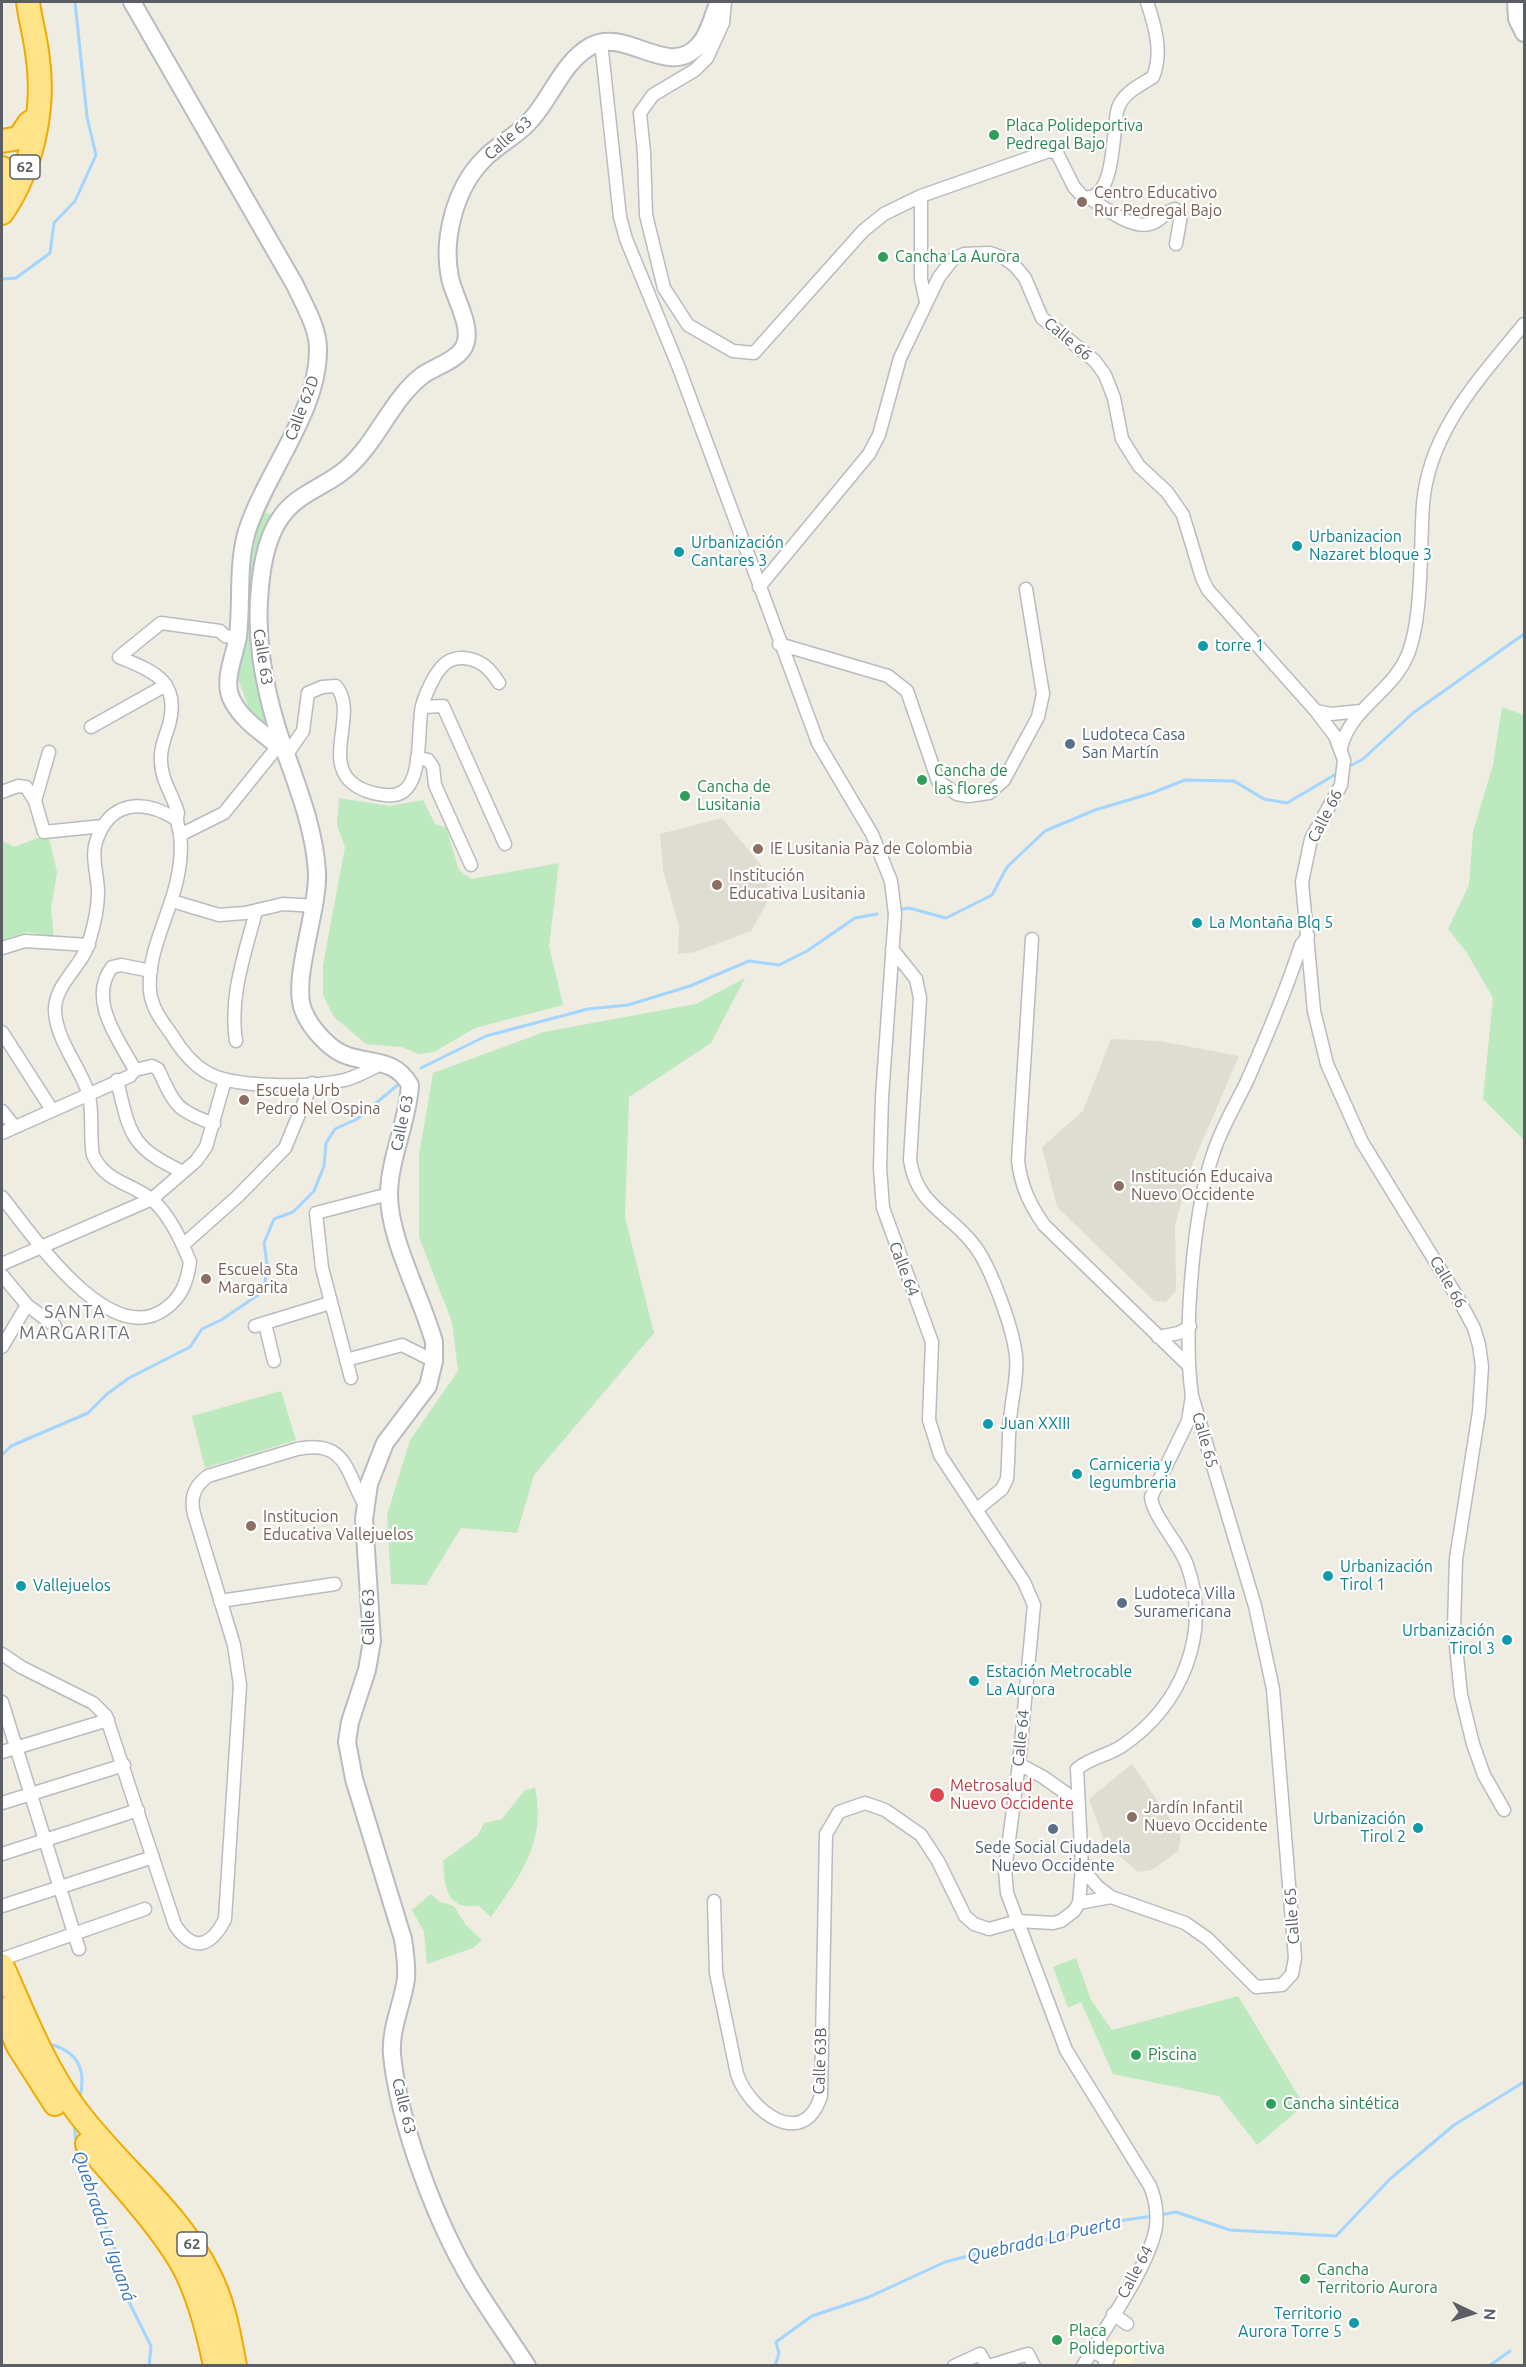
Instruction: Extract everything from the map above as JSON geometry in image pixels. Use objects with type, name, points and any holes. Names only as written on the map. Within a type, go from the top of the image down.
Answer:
[{"type":"highway","name":"62","points":[[2,213],[26,166],[38,118],[40,85],[38,53],[28,2]]},
{"type":"highway","points":[[2,141],[19,138],[29,123],[38,118]]},
{"type":"highway","points":[[2,168],[5,182],[2,193]]},
{"type":"highway","name":"62","points":[[3,1962],[57,2083],[183,2266],[200,2309],[215,2366]]},
{"type":"highway","name":"62","points":[[2,2009],[18,2046],[44,2090],[175,2222],[199,2255],[224,2313],[235,2366]]},
{"type":"main road","name":"Calle 62D","points":[[132,2],[295,285],[308,313],[318,348],[311,388],[291,438],[257,506],[245,538],[240,572],[237,638],[228,678],[231,701],[246,721],[283,750]]},
{"type":"main road","points":[[601,42],[632,44],[656,56],[670,58],[683,55],[696,50],[706,36],[720,2]]},
{"type":"main road","points":[[1516,2],[1517,18],[1524,33]]},
{"type":"main road","name":"Calle 63","points":[[527,2366],[472,2282],[454,2247],[415,2148],[394,2070],[392,2035],[406,1979],[403,1938],[354,1779],[347,1742],[350,1722],[367,1670],[372,1641],[365,1505],[376,1461],[394,1430],[428,1386],[434,1361],[434,1342],[396,1232],[389,1194],[394,1160],[408,1108],[410,1085],[397,1068],[343,1055],[313,1027],[303,1011],[300,988],[316,906],[315,857],[264,679],[258,634],[260,580],[271,534],[285,511],[296,499],[351,464],[423,376],[456,356],[464,346],[465,326],[450,279],[448,261],[452,219],[459,198],[483,159],[531,121],[574,59],[601,42]]},
{"type":"street","points":[[725,2],[723,22],[706,58],[695,70],[653,95],[639,112],[644,153],[646,215],[664,288],[688,325],[733,351],[754,353],[863,231],[884,214],[921,196],[1049,151],[1057,153],[1074,187],[1083,197],[1089,198],[1134,223],[1143,225],[1154,223],[1168,210],[1175,208],[1181,215],[1176,244]]},
{"type":"street","points":[[1089,198],[1101,189],[1110,168],[1116,139],[1117,109],[1138,85],[1153,77],[1156,69],[1156,28],[1147,2]]},
{"type":"street","name":"Calle 64","points":[[601,42],[620,217],[626,239],[679,368],[779,644],[818,743],[872,834],[891,881],[895,914],[880,1168],[883,1208],[932,1342],[928,1403],[940,1455],[1024,1582],[1034,1605],[1019,1764],[1005,1870],[1007,1893],[1066,2050],[1150,2186],[1156,2200],[1155,2234],[1140,2268],[1083,2366]]},
{"type":"street","points":[[921,196],[921,279],[926,302]]},
{"type":"street","name":"Calle 66","points":[[759,587],[813,525],[869,454],[879,435],[897,364],[945,267],[964,254],[990,253],[1004,258],[1020,271],[1042,318],[1095,361],[1105,375],[1114,398],[1122,439],[1139,466],[1167,492],[1184,515],[1202,578],[1208,590],[1316,711],[1341,748],[1344,774],[1341,785],[1311,839],[1302,882],[1314,1011],[1320,1041],[1347,1111],[1362,1142],[1459,1300],[1474,1328],[1479,1345],[1482,1366],[1479,1412],[1456,1559],[1454,1626],[1461,1695],[1473,1744],[1485,1775],[1504,1810]]},
{"type":"street","points":[[1341,748],[1348,727],[1396,677],[1409,653],[1414,628],[1423,501],[1435,451],[1468,392],[1524,324]]},
{"type":"street","points":[[779,644],[888,676],[898,682],[907,691],[938,781],[957,794],[979,796],[997,789],[1004,780],[1038,717],[1043,694],[1026,589]]},
{"type":"street","points":[[237,638],[225,636],[220,631],[161,622],[119,657],[158,674],[166,686],[171,704],[169,723],[161,746],[160,763],[165,784],[178,813],[176,819],[180,835],[180,861],[172,901],[157,942],[151,971],[150,992],[155,1012],[190,1061],[207,1073],[225,1080],[242,1083],[312,1083],[354,1077],[383,1063]]},
{"type":"street","points":[[180,835],[224,813],[303,731],[308,693],[328,686],[336,686],[341,692],[342,769],[351,782],[359,788],[384,795],[402,793],[412,781],[417,758],[422,707],[441,666],[453,659],[479,661],[491,670],[499,683]]},
{"type":"street","points":[[91,728],[166,686]]},
{"type":"street","points":[[422,707],[443,706],[505,844]]},
{"type":"street","points":[[1316,711],[1331,714],[1361,711]]},
{"type":"street","points":[[35,801],[49,752]]},
{"type":"street","points":[[417,758],[428,760],[433,767],[435,785],[471,866]]},
{"type":"street","points":[[2,792],[18,786],[26,787],[35,801],[44,832],[103,826]]},
{"type":"street","points":[[2,1197],[40,1247],[67,1277],[106,1308],[141,1317],[159,1314],[182,1293],[190,1262],[183,1245],[152,1199],[115,1180],[96,1163],[90,1142],[88,1094],[58,1024],[55,1011],[57,998],[89,945],[98,906],[95,844],[103,826],[111,816],[132,806],[159,808],[176,819]]},
{"type":"street","points":[[172,901],[212,914],[256,911],[283,904],[316,906]]},
{"type":"street","points":[[236,1041],[233,1019],[234,997],[256,911]]},
{"type":"street","name":"Calle 65","points":[[1111,1897],[1185,1923],[1227,1954],[1245,1978],[1256,1987],[1282,1986],[1292,1974],[1295,1958],[1273,1689],[1255,1606],[1192,1396],[1187,1364],[1192,1284],[1202,1200],[1214,1151],[1275,1017],[1301,945],[1308,936]]},
{"type":"street","points":[[1032,939],[1018,1161],[1020,1180],[1031,1206],[1044,1225],[1187,1364]]},
{"type":"street","points":[[2,948],[25,941],[89,945]]},
{"type":"street","points":[[892,950],[916,979],[920,998],[910,1160],[912,1172],[925,1199],[960,1229],[983,1260],[1015,1350],[1016,1375],[1011,1411],[1007,1479],[1002,1489],[976,1510]]},
{"type":"street","points":[[135,1070],[104,1013],[102,989],[111,966],[121,965],[151,971]]},
{"type":"street","points":[[2,1032],[52,1110]]},
{"type":"street","points":[[2,1133],[130,1076],[135,1070],[153,1066],[158,1069],[175,1104],[193,1117],[214,1124]]},
{"type":"street","points":[[117,1080],[131,1134],[142,1149],[183,1172]]},
{"type":"street","points":[[2,1264],[152,1199],[183,1172],[206,1147],[225,1080]]},
{"type":"street","points":[[183,1245],[238,1196],[285,1148],[312,1083]]},
{"type":"street","points":[[2,1111],[14,1126]]},
{"type":"street","points":[[351,1378],[322,1268],[316,1213],[389,1194]]},
{"type":"street","points":[[2,1275],[27,1305],[55,1326]]},
{"type":"street","points":[[274,1361],[260,1325],[330,1303]]},
{"type":"street","points":[[2,1347],[27,1305]]},
{"type":"street","points":[[1158,1337],[1179,1333],[1190,1326]]},
{"type":"street","points":[[346,1359],[402,1345],[434,1361]]},
{"type":"street","points":[[1018,1922],[1061,1922],[1074,1911],[1079,1903],[1082,1868],[1077,1769],[1087,1760],[1120,1748],[1142,1731],[1175,1693],[1192,1649],[1196,1613],[1193,1583],[1183,1555],[1152,1507],[1151,1497],[1188,1421],[1192,1396]]},
{"type":"street","points":[[2,1654],[21,1667],[93,1703],[108,1720],[175,1925],[183,1937],[194,1944],[204,1943],[217,1934],[225,1919],[240,1685],[234,1645],[192,1506],[195,1490],[208,1476],[297,1449],[321,1449],[345,1462],[365,1505]]},
{"type":"street","points":[[220,1601],[335,1584]]},
{"type":"street","points":[[2,1702],[43,1841],[79,1949]]},
{"type":"street","points":[[2,1752],[108,1720]]},
{"type":"street","points":[[1019,1764],[1043,1777],[1077,1801]]},
{"type":"street","points":[[2,1803],[124,1765]]},
{"type":"street","name":"Calle 63B","points":[[714,1901],[716,1973],[740,2085],[760,2109],[776,2121],[795,2123],[804,2121],[817,2106],[821,2096],[826,1834],[834,1818],[845,1808],[865,1803],[885,1810],[921,1835],[938,1861],[965,1916],[974,1923],[989,1929],[1018,1922]]},
{"type":"street","points":[[2,1854],[138,1810]]},
{"type":"street","points":[[2,1906],[153,1857]]},
{"type":"street","points":[[1082,1868],[1098,1887],[1111,1897]]},
{"type":"street","points":[[1079,1903],[1111,1897]]},
{"type":"street","points":[[3,1962],[74,1933],[145,1909]]},
{"type":"street","points":[[1113,2314],[1127,2324]]},
{"type":"street","points":[[1091,2352],[1108,2359],[1104,2366]]},
{"type":"street","points":[[954,2366],[980,2354],[988,2366],[1028,2354],[1034,2366]]},
{"type":"shaded area","name":"Institución Educativa Lusitania","points":[[722,818],[765,870],[769,899],[751,931],[695,952],[678,954],[679,926],[663,870],[660,834]]},
{"type":"shaded area","name":"Institución Educaiva Nuevo Occidente","points":[[1111,1039],[1159,1041],[1239,1056],[1192,1165],[1175,1225],[1176,1291],[1166,1302],[1154,1301],[1057,1207],[1042,1147],[1083,1111]]},
{"type":"shaded area","name":"Jardín Infantil Nuevo Occidente","points":[[1132,1764],[1181,1835],[1178,1851],[1152,1870],[1138,1872],[1105,1843],[1089,1799]]},
{"type":"shaded area","points":[[1114,2338],[1138,2352],[1131,2365],[1097,2366]]},
{"type":"green space","points":[[262,511],[271,515],[264,532],[253,593],[250,597],[252,554]]},
{"type":"green space","points":[[250,599],[255,602],[268,718],[263,725],[251,714],[237,676]]},
{"type":"green space","points":[[1502,707],[1524,715],[1524,1140],[1483,1099],[1493,998],[1467,953],[1448,929],[1469,885],[1473,832],[1493,765]]},
{"type":"green space","points":[[339,798],[389,806],[423,800],[435,824],[446,827],[459,870],[471,879],[559,863],[549,946],[563,1005],[475,1028],[434,1052],[419,1054],[402,1047],[366,1044],[334,1017],[323,995],[323,965],[345,847],[337,825]]},
{"type":"green space","points":[[48,834],[57,872],[51,909],[54,938],[28,932],[2,940],[2,841],[14,847]]},
{"type":"green space","points":[[745,978],[711,1043],[629,1097],[625,1217],[654,1333],[534,1475],[517,1533],[461,1528],[426,1585],[391,1584],[387,1515],[410,1440],[458,1371],[452,1322],[419,1237],[419,1155],[433,1073],[544,1032],[696,1004]]},
{"type":"green space","points":[[281,1391],[296,1440],[205,1468],[192,1416]]},
{"type":"green space","points":[[535,1787],[538,1807],[534,1841],[529,1856],[512,1886],[491,1917],[479,1906],[458,1904],[446,1888],[443,1861],[478,1835],[484,1823],[502,1819],[524,1791]]},
{"type":"green space","points":[[431,1894],[440,1902],[454,1906],[466,1925],[482,1940],[473,1948],[427,1964],[424,1932],[412,1910]]},
{"type":"green space","points":[[1076,1958],[1091,2000],[1112,2030],[1238,1996],[1304,2105],[1257,2145],[1219,2096],[1113,2074],[1081,2002],[1068,2008],[1053,1967]]},
{"type":"waterway","name":"Quebrada La Iguaná","points":[[2,279],[16,278],[50,253],[54,223],[75,201],[96,155],[87,117],[75,2]]},
{"type":"waterway","points":[[1352,765],[1363,759],[1413,713],[1524,634]]},
{"type":"waterway","points":[[897,910],[909,908],[946,918],[992,895],[1007,867],[1045,831],[1095,810],[1152,793],[1185,780],[1234,781],[1264,799],[1287,803],[1336,774]]},
{"type":"waterway","points":[[421,1068],[486,1036],[588,1009],[628,1005],[690,986],[749,961],[779,965],[807,951],[855,918],[877,914]]},
{"type":"waterway","points":[[2,1455],[11,1446],[88,1413],[107,1394],[129,1378],[190,1347],[202,1329],[221,1320],[264,1291],[267,1264],[264,1243],[274,1219],[293,1212],[314,1191],[324,1166],[326,1143],[335,1129],[357,1119],[400,1083]]},
{"type":"waterway","name":"Quebrada La Iguaná","points":[[46,2043],[65,2050],[77,2061],[82,2077],[80,2097]]},
{"type":"waterway","name":"Quebrada La Puerta","points":[[1160,2215],[1176,2212],[1230,2230],[1336,2236],[1390,2179],[1454,2125],[1524,2082]]},
{"type":"waterway","name":"Quebrada La Iguaná","points":[[74,2121],[77,2156],[117,2254],[129,2302],[151,2346],[149,2366]]},
{"type":"waterway","name":"Quebrada La Puerta","points":[[776,2342],[812,2316],[869,2297],[945,2262],[995,2249],[1062,2237],[1097,2224],[1153,2216]]},
{"type":"waterway","name":"Quebrada La Puerta","points":[[775,2366],[779,2353],[776,2343]]},
{"type":"waterway","points":[[1489,2366],[1510,2351]]},
{"type":"place","name":"Placa Polideportiva Pedregal Bajo","points":[[994,135]]},
{"type":"place","name":"Centro Educativo Rur Pedregal Bajo","points":[[1082,202]]},
{"type":"place","name":"Cancha La Aurora","points":[[883,257]]},
{"type":"place","name":"Urbanizacion Nazaret bloque 3","points":[[1297,546]]},
{"type":"place","name":"Urbanización Cantares 3","points":[[679,552]]},
{"type":"place","name":"torre 1","points":[[1203,646]]},
{"type":"place","name":"Ludoteca Casa San Martín","points":[[1070,744]]},
{"type":"place","name":"Cancha de las flores","points":[[922,780]]},
{"type":"place","name":"Cancha de Lusitania","points":[[685,796]]},
{"type":"place","name":"IE Lusitania Paz de Colombia","points":[[758,849]]},
{"type":"place","name":"Institución Educativa Lusitania","points":[[717,885]]},
{"type":"place","name":"La Montaña Blq 5","points":[[1197,923]]},
{"type":"place","name":"Escuela Urb Pedro Nel Ospina","points":[[244,1100]]},
{"type":"place","name":"Institución Educaiva Nuevo Occidente","points":[[1119,1186]]},
{"type":"place","name":"Escuela Sta Margarita","points":[[206,1279]]},
{"type":"place","name":"Juan XXIII","points":[[988,1424]]},
{"type":"place","name":"Carniceria y legumbreria","points":[[1077,1474]]},
{"type":"place","name":"Institucion Educativa Vallejuelos","points":[[251,1526]]},
{"type":"place","name":"Urbanización Tirol 1","points":[[1328,1576]]},
{"type":"place","name":"Vallejuelos","points":[[21,1586]]},
{"type":"place","name":"Ludoteca Villa Suramericana","points":[[1122,1603]]},
{"type":"place","name":"Urbanización Tirol 3","points":[[1507,1640]]},
{"type":"place","name":"Estación Metrocable La Aurora","points":[[974,1681]]},
{"type":"place","name":"Metrosalud Nuevo Occidente","points":[[937,1795]]},
{"type":"place","name":"Jardín Infantil Nuevo Occidente","points":[[1132,1817]]},
{"type":"place","name":"Urbanización Tirol 2","points":[[1418,1828]]},
{"type":"place","name":"Sede Social Ciudadela Nuevo Occidente","points":[[1053,1829]]},
{"type":"place","name":"Piscina","points":[[1136,2055]]},
{"type":"place","name":"Cancha sintética","points":[[1271,2104]]},
{"type":"place","name":"Cancha Territorio Aurora","points":[[1305,2279]]},
{"type":"place","name":"Territorio Aurora Torre 5","points":[[1354,2323]]},
{"type":"place","name":"Placa Polideportiva","points":[[1057,2340]]},
{"type":"district","name":"SANTA MARGARITA","points":[[75,1322]]}]
